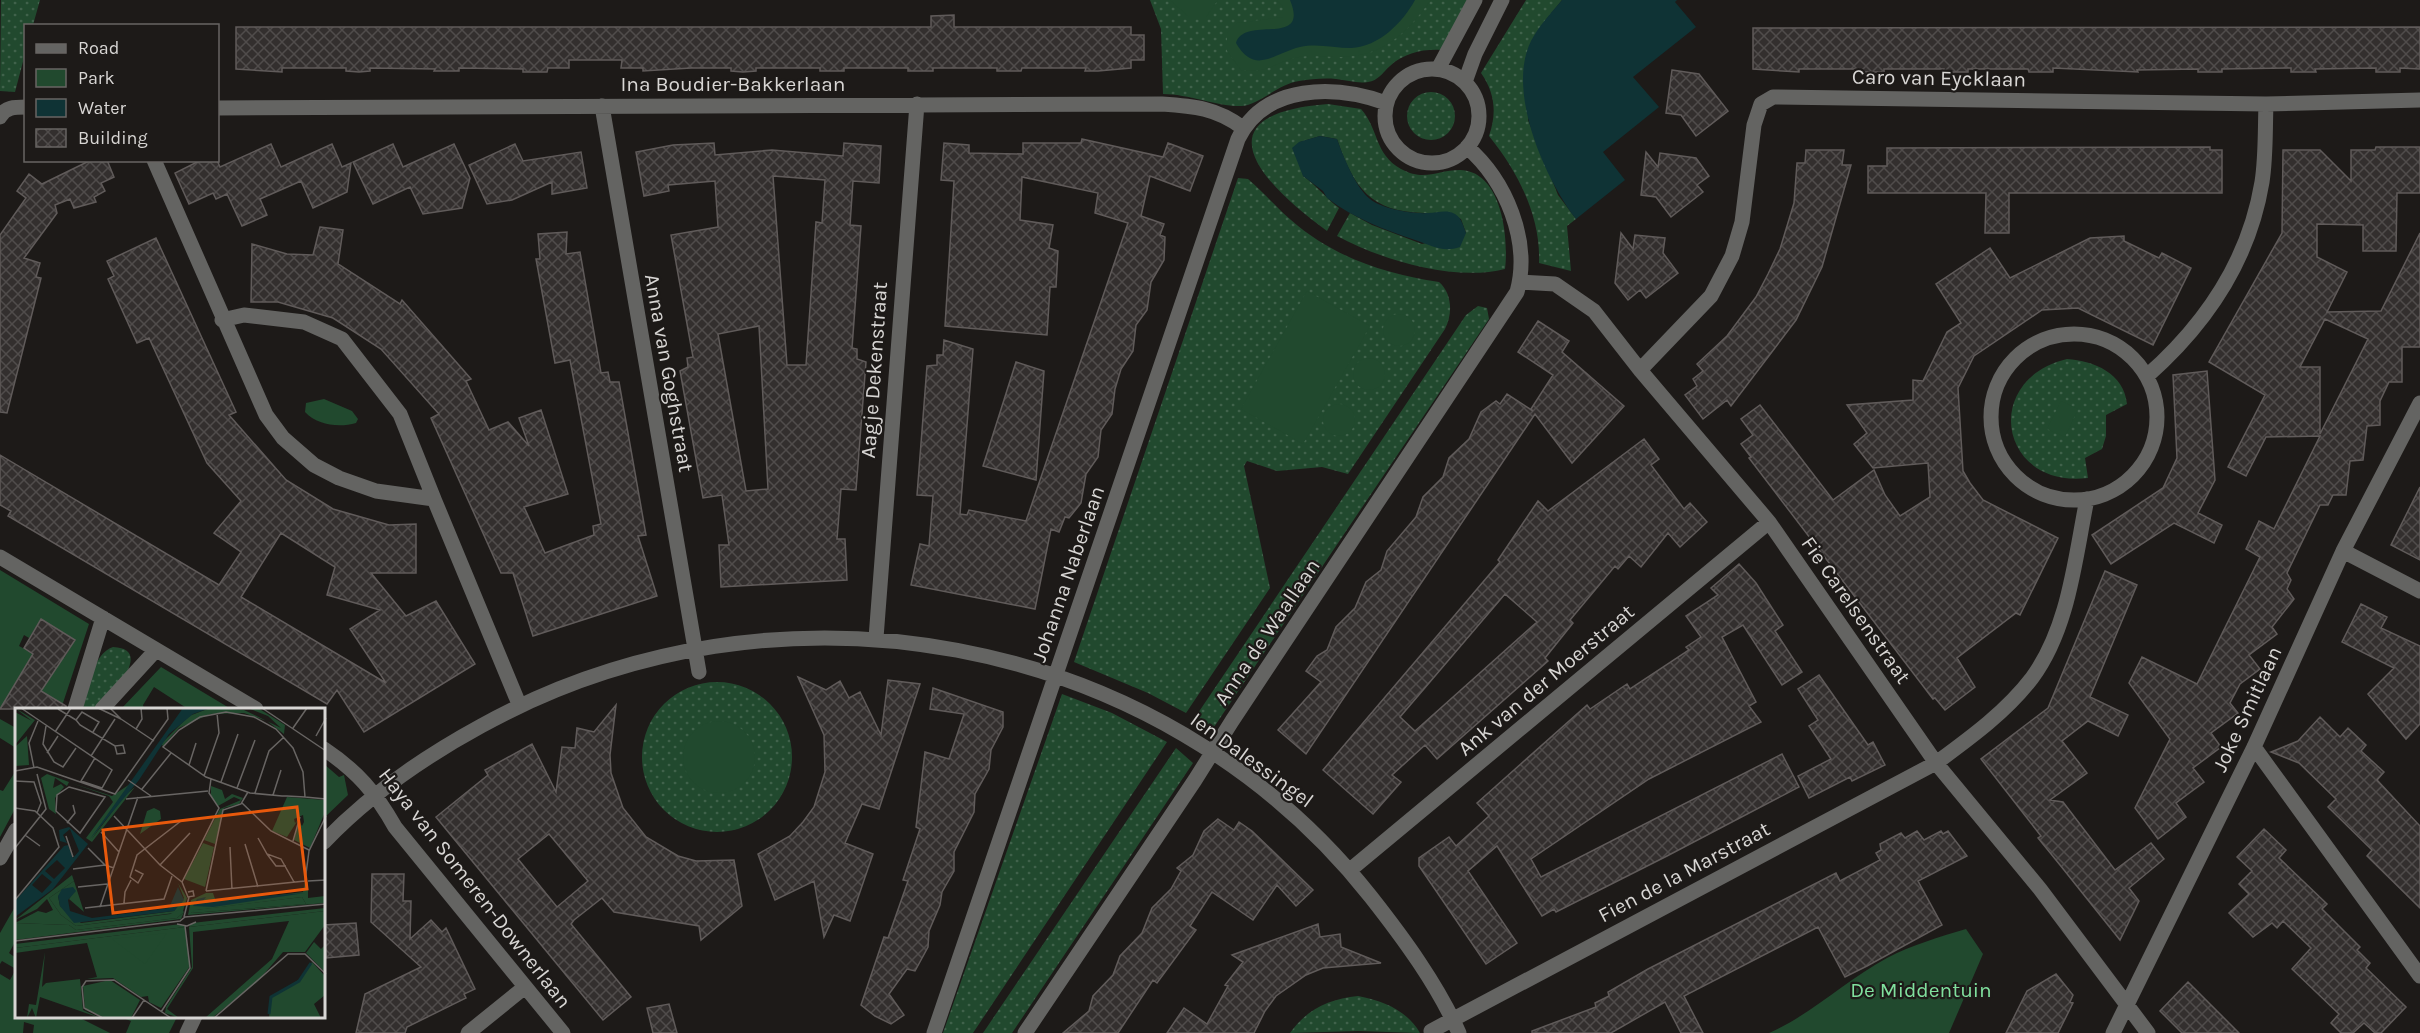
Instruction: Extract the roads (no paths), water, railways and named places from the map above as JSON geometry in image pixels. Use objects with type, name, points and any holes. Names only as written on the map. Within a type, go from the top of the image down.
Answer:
[{"type":"street","points":[[1438,69],[1476,0]]},
{"type":"street","points":[[1465,82],[1475,54],[1502,0]]},
{"type":"street","points":[[1438,69],[1465,82],[1478,105],[1479,120],[1476,135],[1467,147],[1454,158],[1439,162],[1423,162],[1407,156],[1395,145],[1387,131],[1386,103],[1395,86],[1406,76],[1420,70],[1438,69]]},
{"type":"street","points":[[1243,128],[1270,105],[1304,92],[1351,93],[1386,103]]},
{"type":"street","name":"Caro van Eycklaan","points":[[1640,369],[1711,296],[1732,256],[1742,222],[1754,125],[1761,104],[1773,97],[2266,104],[2420,100]]},
{"type":"street","name":"Ina Boudier-Bakkerlaan","points":[[219,108],[917,104],[1190,106],[1216,111],[1243,128]]},
{"type":"street","name":"Aagje Dekenstraat","points":[[876,638],[917,104]]},
{"type":"street","points":[[2147,376],[2178,349],[2220,295],[2245,247],[2262,182],[2266,104]]},
{"type":"street","name":"Anna van Goghstraat","points":[[602,106],[696,648]]},
{"type":"street","points":[[0,117],[3,112],[12,107],[24,107]]},
{"type":"street","name":"Johanna Naberlaan","points":[[934,1033],[1243,128]]},
{"type":"street","points":[[1467,147],[1488,167],[1507,196],[1520,256],[1520,282]]},
{"type":"street","points":[[155,162],[222,320],[266,416],[297,452],[314,465],[339,478],[376,491],[434,499]]},
{"type":"street","name":"Fie Carelsenstraat","points":[[1520,282],[1555,284],[1594,311],[1769,522],[1936,763],[2040,889],[2148,1033]]},
{"type":"street","name":"Anna de Waallaan","points":[[1025,1033],[1502,317],[1520,282]]},
{"type":"street","points":[[222,320],[244,315],[304,322],[342,339],[400,414],[519,704]]},
{"type":"street","points":[[2078,333],[2107,340],[2123,349],[2147,376],[2156,401],[2158,419],[2152,448],[2145,461],[2122,486],[2087,499],[2058,499],[2030,488],[2006,465],[1993,439],[1991,406],[1999,380],[2008,366],[2036,343],[2061,334],[2078,333]]},
{"type":"street","name":"Joke Smitlaan","points":[[2113,1033],[2254,747],[2343,551],[2420,403]]},
{"type":"street","name":"Fien de la Marstraat","points":[[1452,1018],[1936,763],[1983,729],[2032,678],[2054,636],[2067,594],[2087,499]]},
{"type":"street","name":"Ank van der Moerstraat","points":[[1350,870],[1769,522]]},
{"type":"street","points":[[2343,551],[2420,591]]},
{"type":"street","points":[[0,557],[254,708]]},
{"type":"street","points":[[75,708],[103,618]]},
{"type":"street","name":"Ien Dalessingel","points":[[326,840],[377,794],[445,745],[519,704],[606,670],[696,648],[786,637],[876,638],[918,643],[987,655],[1055,675],[1122,702],[1212,752],[1308,827],[1350,870],[1406,941],[1459,1033]]},
{"type":"street","points":[[696,648],[699,672]]},
{"type":"street","points":[[103,708],[156,650]]},
{"type":"street","points":[[2254,747],[2420,976]]},
{"type":"street","name":"Haya van Someren-Downerlaan","points":[[326,750],[350,767],[377,794],[395,827],[563,1033]]},
{"type":"street","points":[[0,858],[15,832]]},
{"type":"street","points":[[468,1033],[525,987]]},
{"type":"street","points":[[187,1033],[194,1018]]},
{"type":"street","points":[[1431,1030],[1452,1018]]},
{"type":"water","points":[[1290,0],[1415,0],[1404,17],[1389,32],[1361,47],[1306,46],[1265,60],[1250,58],[1243,53],[1236,43],[1241,35],[1251,31],[1284,27],[1291,23],[1294,14]]},
{"type":"water","points":[[1562,0],[1677,0],[1675,2],[1696,27],[1633,77],[1659,107],[1603,152],[1625,180],[1576,219],[1552,181],[1532,134],[1523,84],[1524,61],[1531,41]]},
{"type":"water","points":[[1320,136],[1337,139],[1355,180],[1375,203],[1406,212],[1448,212],[1457,216],[1466,233],[1460,247],[1437,248],[1392,232],[1359,218],[1327,198],[1323,191],[1303,176],[1292,148],[1299,142]]},
{"type":"park label","name":"De Middentuin","points":[[1921,990]]}]
